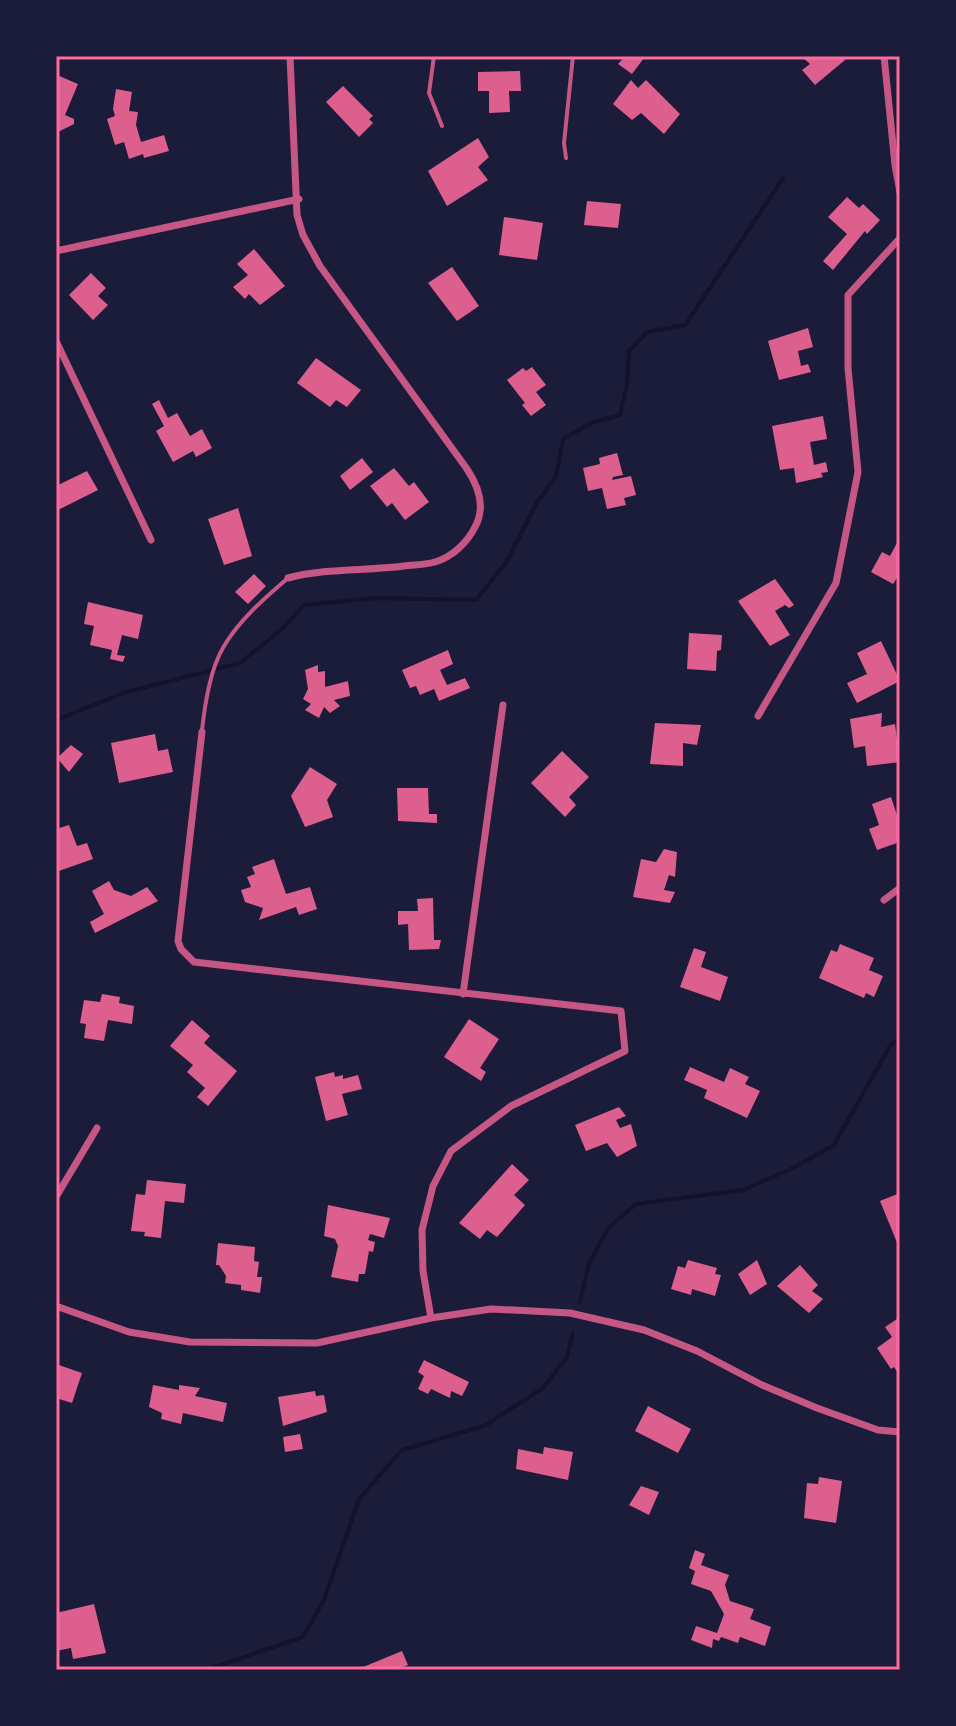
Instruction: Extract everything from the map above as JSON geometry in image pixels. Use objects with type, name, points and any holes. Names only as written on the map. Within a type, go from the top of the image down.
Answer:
[{"type":"street","points":[[288,578],[311,572],[434,563],[457,550],[465,541],[475,528],[482,507],[476,483],[467,469],[320,266],[303,235],[297,215],[299,199],[290,56]]},
{"type":"street","points":[[884,56],[900,192]]},
{"type":"street","points":[[56,251],[299,199]]},
{"type":"street","points":[[758,716],[836,583],[858,472],[848,368],[848,295],[900,238]]},
{"type":"street","points":[[56,341],[151,540]]},
{"type":"street","points":[[463,994],[503,705]]},
{"type":"street","points":[[202,732],[178,941],[181,949],[194,962],[621,1011],[625,1051],[511,1106],[451,1151],[433,1186],[422,1230],[423,1271],[431,1318]]},
{"type":"street","points":[[884,900],[900,888]]},
{"type":"street","points":[[56,1197],[97,1128]]},
{"type":"street","points":[[56,1306],[129,1332],[190,1342],[317,1343],[431,1318],[491,1309],[570,1313],[612,1320],[644,1330],[697,1351],[762,1385],[817,1408],[878,1430],[900,1432]]},
{"type":"lane","points":[[434,56],[429,93],[442,126]]},
{"type":"lane","points":[[566,158],[564,143],[573,56]]},
{"type":"lane","points":[[202,732],[204,709],[223,647],[254,608],[288,578]]},
{"type":"building","points":[[625,56],[644,58],[632,74],[618,64]]},
{"type":"building","points":[[801,56],[841,56],[845,60],[815,85],[802,70],[810,64]]},
{"type":"building","points":[[520,71],[521,91],[509,91],[510,112],[489,113],[489,91],[478,91],[478,72]]},
{"type":"building","points":[[57,75],[78,84],[65,115],[74,119],[74,124],[56,133]]},
{"type":"building","points":[[631,80],[638,88],[646,80],[680,114],[664,134],[641,113],[632,120],[613,104]]},
{"type":"building","points":[[343,86],[373,116],[369,119],[373,123],[359,137],[326,102]]},
{"type":"building","points":[[116,89],[132,92],[129,111],[138,112],[136,125],[141,142],[164,135],[169,151],[129,159],[124,142],[115,145],[107,119],[115,116]]},
{"type":"building","points":[[478,138],[489,157],[478,167],[488,180],[447,206],[428,171]]},
{"type":"building","points":[[847,197],[859,208],[863,204],[880,220],[867,234],[865,231],[833,270],[823,261],[847,234],[828,217]]},
{"type":"building","points":[[587,201],[621,204],[618,228],[584,225]]},
{"type":"building","points":[[504,217],[543,223],[537,260],[499,255]]},
{"type":"building","points":[[254,249],[285,286],[260,305],[249,294],[245,299],[233,287],[248,275],[237,264]]},
{"type":"building","points":[[452,267],[479,306],[457,321],[428,283]]},
{"type":"building","points":[[91,273],[106,288],[98,296],[108,305],[93,320],[69,295]]},
{"type":"building","points":[[808,328],[813,347],[798,351],[801,366],[808,364],[811,372],[779,380],[768,341]]},
{"type":"building","points":[[316,358],[361,390],[347,407],[336,400],[330,407],[297,383]]},
{"type":"building","points":[[532,367],[546,385],[536,392],[546,405],[531,416],[507,380],[523,368],[526,371]]},
{"type":"building","points":[[159,400],[168,418],[177,413],[190,436],[202,429],[212,448],[196,457],[193,451],[173,462],[156,431],[164,426],[152,404]]},
{"type":"building","points":[[823,416],[827,439],[810,442],[814,465],[826,462],[828,472],[821,473],[823,477],[796,483],[794,468],[780,470],[772,426]]},
{"type":"building","points":[[617,453],[623,475],[612,480],[631,476],[636,495],[624,498],[626,505],[607,509],[602,488],[588,491],[583,468],[600,464],[599,458]]},
{"type":"building","points":[[362,458],[373,472],[350,490],[340,476]]},
{"type":"building","points":[[394,468],[409,486],[414,482],[429,502],[405,520],[392,503],[387,507],[370,486]]},
{"type":"building","points":[[87,471],[98,490],[56,511],[56,486]]},
{"type":"building","points":[[238,508],[252,556],[224,565],[208,519]]},
{"type":"building","points":[[900,537],[900,580],[897,578],[893,584],[871,572],[882,552],[890,556]]},
{"type":"building","points":[[254,574],[266,586],[248,604],[235,592]]},
{"type":"building","points":[[775,579],[794,605],[789,608],[785,605],[775,611],[790,635],[770,646],[738,601]]},
{"type":"building","points":[[88,602],[143,615],[138,639],[122,635],[117,655],[125,656],[123,662],[110,659],[112,650],[90,645],[94,626],[84,624]]},
{"type":"building","points":[[689,633],[722,635],[716,671],[687,669]]},
{"type":"building","points":[[881,641],[900,681],[857,703],[847,683],[867,674],[857,653]]},
{"type":"building","points":[[448,650],[453,664],[440,670],[447,685],[465,678],[470,688],[439,701],[434,689],[420,695],[416,686],[410,688],[402,670]]},
{"type":"building","points":[[318,665],[318,672],[325,671],[325,687],[348,681],[350,696],[334,700],[340,706],[330,713],[324,707],[319,718],[305,710],[311,704],[303,699],[308,689],[305,670]]},
{"type":"building","points":[[882,713],[881,727],[895,724],[900,762],[867,766],[865,746],[854,748],[850,719]]},
{"type":"building","points":[[655,723],[701,725],[697,745],[683,743],[683,766],[650,764]]},
{"type":"building","points":[[155,734],[158,751],[168,749],[173,772],[119,783],[111,743]]},
{"type":"building","points":[[71,745],[83,754],[69,772],[57,758]]},
{"type":"building","points":[[562,751],[589,777],[569,797],[576,805],[565,817],[531,783]]},
{"type":"building","points":[[310,767],[337,784],[327,800],[333,817],[305,827],[291,796]]},
{"type":"building","points":[[397,788],[428,788],[429,814],[437,814],[437,823],[398,821]]},
{"type":"building","points":[[891,797],[900,824],[900,842],[877,850],[869,829],[879,825],[872,804]]},
{"type":"building","points":[[69,825],[77,846],[87,843],[93,859],[56,872],[56,829]]},
{"type":"building","points":[[664,849],[677,852],[675,877],[669,875],[664,890],[675,892],[670,903],[633,897],[641,859],[656,862]]},
{"type":"building","points":[[274,859],[286,894],[310,887],[317,909],[299,915],[296,907],[259,920],[263,908],[245,902],[241,890],[251,887],[247,877],[255,874],[252,867]]},
{"type":"building","points":[[109,881],[114,890],[131,896],[147,887],[158,901],[95,933],[90,922],[104,914],[92,891]]},
{"type":"building","points":[[433,898],[434,940],[441,940],[439,949],[409,950],[408,924],[398,925],[398,911],[418,911],[417,899]]},
{"type":"building","points":[[840,944],[874,958],[869,970],[883,976],[874,997],[866,993],[864,998],[819,978],[831,950],[837,952]]},
{"type":"building","points":[[694,948],[706,952],[701,967],[728,977],[720,1001],[680,987]]},
{"type":"building","points":[[102,994],[120,997],[119,1003],[134,1006],[132,1024],[108,1020],[104,1041],[84,1038],[86,1024],[80,1023],[84,1000],[100,1002]]},
{"type":"building","points":[[469,1019],[499,1039],[480,1068],[486,1072],[481,1081],[444,1057]]},
{"type":"building","points":[[192,1020],[210,1036],[204,1043],[237,1071],[208,1106],[197,1097],[205,1088],[187,1072],[193,1065],[170,1046]]},
{"type":"building","points":[[690,1067],[724,1082],[730,1068],[749,1077],[745,1084],[760,1091],[747,1118],[704,1098],[707,1090],[684,1080]]},
{"type":"building","points":[[334,1072],[335,1077],[343,1075],[343,1079],[358,1075],[362,1089],[342,1094],[348,1115],[326,1121],[315,1077]]},
{"type":"building","points":[[619,1107],[626,1116],[616,1120],[620,1128],[631,1124],[637,1146],[617,1157],[607,1143],[586,1151],[575,1125]]},
{"type":"building","points":[[512,1164],[529,1180],[514,1195],[525,1205],[497,1237],[487,1230],[480,1239],[459,1223]]},
{"type":"building","points":[[147,1180],[186,1184],[184,1203],[165,1201],[161,1238],[131,1231],[136,1194],[145,1195]]},
{"type":"building","points":[[900,1193],[900,1244],[898,1245],[880,1201]]},
{"type":"building","points":[[328,1205],[390,1218],[384,1238],[370,1234],[368,1240],[375,1242],[373,1252],[369,1251],[365,1274],[359,1274],[358,1282],[331,1277],[338,1246],[335,1239],[324,1236]]},
{"type":"building","points":[[218,1243],[255,1247],[254,1261],[259,1262],[257,1277],[262,1277],[260,1293],[241,1290],[241,1285],[225,1283],[226,1276],[216,1265]]},
{"type":"building","points":[[688,1260],[717,1268],[715,1274],[721,1275],[715,1296],[692,1289],[691,1295],[671,1289],[678,1266],[685,1268]]},
{"type":"building","points":[[757,1260],[767,1284],[750,1295],[738,1274]]},
{"type":"building","points":[[800,1265],[818,1285],[812,1291],[823,1299],[809,1313],[777,1286]]},
{"type":"building","points":[[900,1317],[900,1376],[894,1367],[891,1369],[877,1348],[892,1337],[885,1327]]},
{"type":"building","points":[[424,1360],[469,1382],[462,1396],[451,1391],[450,1398],[431,1389],[428,1394],[418,1389],[424,1376],[418,1372]]},
{"type":"building","points":[[56,1364],[82,1373],[72,1403],[56,1398]]},
{"type":"building","points":[[153,1385],[179,1390],[179,1385],[200,1388],[195,1396],[227,1403],[223,1422],[183,1413],[181,1424],[161,1419],[162,1413],[149,1407]]},
{"type":"building","points":[[315,1391],[316,1396],[324,1395],[327,1412],[283,1426],[278,1397]]},
{"type":"building","points":[[648,1406],[691,1429],[678,1453],[635,1431]]},
{"type":"building","points":[[300,1434],[303,1449],[285,1452],[283,1437]]},
{"type":"building","points":[[544,1447],[573,1452],[568,1480],[516,1469],[518,1449],[543,1454]]},
{"type":"building","points":[[819,1477],[842,1481],[836,1523],[804,1518],[807,1483],[818,1484]]},
{"type":"building","points":[[641,1486],[659,1492],[649,1515],[629,1505]]},
{"type":"building","points":[[695,1550],[705,1554],[701,1565],[729,1575],[725,1585],[730,1601],[754,1609],[750,1619],[771,1627],[765,1646],[740,1637],[738,1643],[721,1637],[719,1641],[713,1639],[712,1648],[691,1640],[696,1626],[717,1633],[724,1614],[711,1591],[691,1584],[695,1571],[689,1568]]},
{"type":"building","points":[[94,1604],[106,1653],[73,1659],[71,1648],[56,1651],[56,1613]]},
{"type":"building","points":[[402,1651],[408,1665],[395,1670],[356,1670]]},
{"type":"waterway","points":[[56,720],[126,692],[240,663],[282,629],[304,605],[376,598],[476,600],[507,561],[536,504],[556,476],[563,439],[591,423],[620,415],[627,384],[629,351],[647,332],[685,325],[783,178]]},
{"type":"waterway","points":[[580,1302],[589,1263],[609,1227],[636,1204],[743,1190],[793,1168],[834,1145],[891,1044],[900,1040]]},
{"type":"waterway","points":[[206,1670],[303,1637],[324,1600],[359,1499],[402,1450],[484,1426],[543,1388],[567,1357],[573,1333]]}]
